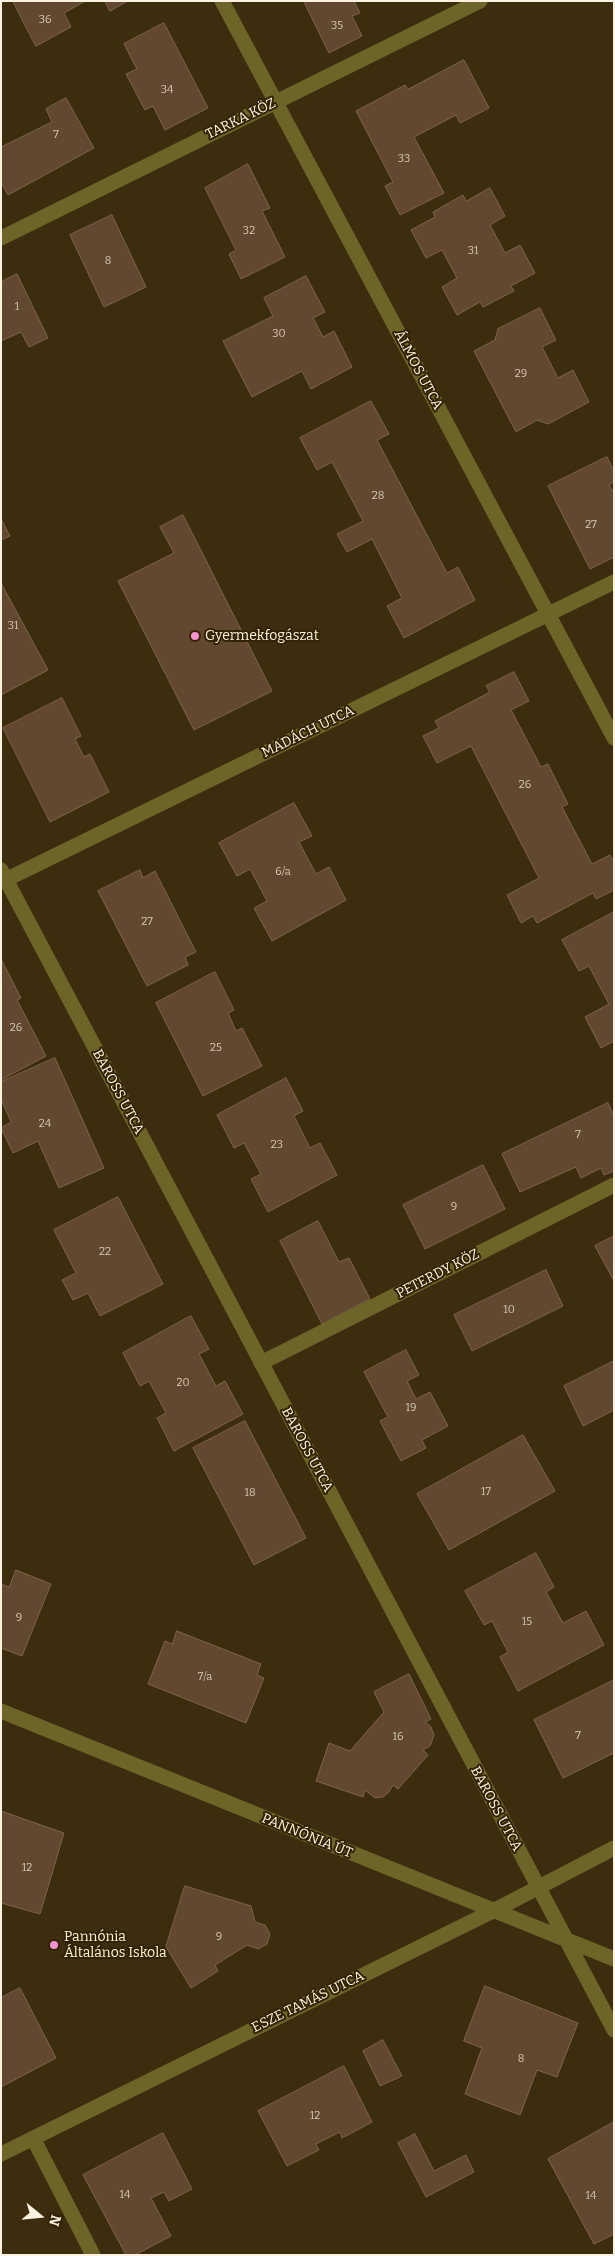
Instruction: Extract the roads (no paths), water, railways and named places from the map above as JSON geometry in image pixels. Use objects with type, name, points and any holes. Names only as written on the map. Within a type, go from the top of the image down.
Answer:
[{"type":"street","name":"ÁLMOS UTCA","points":[[222,1],[614,738]]},
{"type":"street","name":"TARKA KÖZ","points":[[1,238],[480,1]]},
{"type":"street","name":"MADÁCH UTCA","points":[[3,877],[614,582]]},
{"type":"street","name":"BAROSS UTCA","points":[[3,877],[614,2030]]},
{"type":"street","name":"PETERDY KÖZ","points":[[261,1363],[614,1185]]},
{"type":"street","name":"PANNÓNIA ÚT","points":[[1,1711],[614,1959]]},
{"type":"street","name":"ESZE TAMÁS UTCA","points":[[1,2154],[493,1911],[537,1886],[614,1848]]},
{"type":"street","points":[[33,2138],[93,2255]]},
{"type":"place","name":"Gyermekfogászat","points":[[195,636]]},
{"type":"place","name":"Pannónia Általános Iskola","points":[[54,1945]]}]
